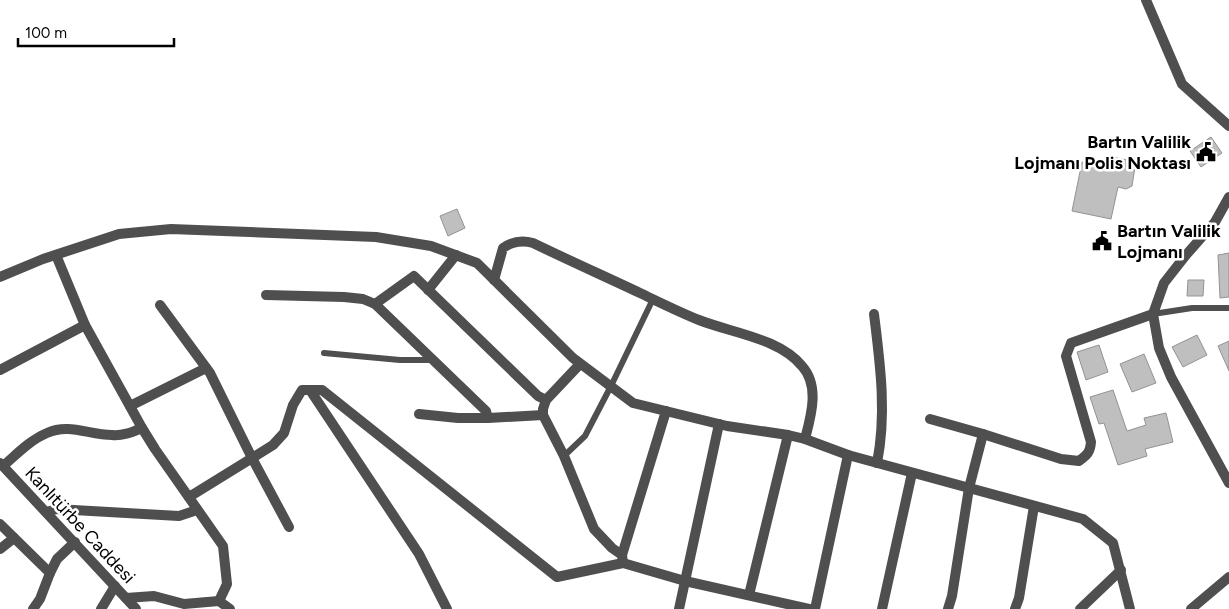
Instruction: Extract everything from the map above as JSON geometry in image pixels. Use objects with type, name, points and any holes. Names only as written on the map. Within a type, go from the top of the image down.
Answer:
[{"type":"street","points":[[1146,0],[1182,84],[1229,126]]},
{"type":"street","points":[[1229,197],[1215,222],[1164,283],[1153,314],[1159,348],[1171,377],[1229,483]]},
{"type":"street","points":[[0,277],[43,259],[119,234],[171,229],[376,237],[431,246],[477,263],[573,358],[633,403],[719,424],[805,439],[848,455],[1083,519],[1113,543],[1130,609]]},
{"type":"street","points":[[494,280],[504,248],[514,242],[526,241],[699,320],[772,344],[789,354],[804,367],[810,380],[813,396],[812,414],[805,439]]},
{"type":"street","points":[[56,255],[85,325],[142,428],[223,546],[227,584],[219,601]]},
{"type":"street","points":[[428,290],[456,255]]},
{"type":"street","points":[[375,304],[414,276],[538,396],[546,400]]},
{"type":"street","points":[[266,295],[344,297],[364,299],[375,304],[486,411],[488,418]]},
{"type":"street","points":[[160,305],[210,374],[289,527]]},
{"type":"street","points":[[874,314],[881,371],[882,409],[881,445],[877,463]]},
{"type":"street","points":[[930,419],[1061,459],[1079,461],[1087,455],[1091,442],[1066,356],[1071,343],[1153,314]]},
{"type":"street","points":[[0,370],[85,325]]},
{"type":"street","points":[[580,364],[546,400],[543,415],[564,456],[594,529],[623,559],[685,581],[749,595],[796,608],[809,609]]},
{"type":"street","points":[[130,406],[206,368]]},
{"type":"street","points":[[189,497],[273,445],[284,434],[293,405],[302,390],[322,390],[556,577],[623,559]]},
{"type":"street","points":[[310,390],[419,554],[447,609]]},
{"type":"street","points":[[623,559],[666,411]]},
{"type":"street","points":[[420,414],[458,418],[543,415]]},
{"type":"street","points":[[679,609],[719,424]]},
{"type":"street","points":[[2,464],[46,433],[57,430],[70,428],[111,435],[126,434],[142,428]]},
{"type":"street","points":[[948,609],[952,596],[969,488],[983,434]]},
{"type":"street","points":[[749,595],[788,435]]},
{"type":"street","points":[[815,609],[848,455]]},
{"type":"street","name":"Kanlıtürbe Caddesi","points":[[2,464],[136,609]]},
{"type":"street","points":[[882,609],[912,473]]},
{"type":"street","points":[[1015,609],[1019,598],[1034,506]]},
{"type":"street","points":[[47,512],[56,509],[179,516],[197,510]]},
{"type":"street","points":[[0,524],[50,572]]},
{"type":"street","points":[[0,549],[14,538]]},
{"type":"street","points":[[33,609],[40,599],[57,559],[75,542]]},
{"type":"street","points":[[1080,609],[1121,570]]},
{"type":"street","points":[[1191,609],[1229,577]]},
{"type":"street","points":[[101,609],[115,586]]},
{"type":"street","points":[[126,598],[154,596],[184,604],[219,601],[230,609]]},
{"type":"lane","points":[[564,456],[585,436],[653,299]]},
{"type":"lane","points":[[1153,314],[1192,308],[1229,308]]},
{"type":"lane","points":[[324,353],[400,360],[433,360]]},
{"type":"building","name":"Bartın Valilik Lojmanı Polis Noktası","points":[[1211,137],[1222,153],[1201,167],[1190,151]]},
{"type":"building","name":"Bartın Valilik Lojmanı","points":[[1109,156],[1131,161],[1135,167],[1132,186],[1126,189],[1118,187],[1111,219],[1072,211],[1082,162],[1103,166],[1104,159]]},
{"type":"building","points":[[457,209],[465,228],[448,236],[440,216]]},
{"type":"building","points":[[1229,253],[1229,297],[1220,298],[1218,255]]},
{"type":"building","points":[[1188,280],[1204,280],[1203,296],[1187,296]]},
{"type":"building","points":[[1197,335],[1207,355],[1183,367],[1172,347]]},
{"type":"building","points":[[1229,341],[1229,371],[1218,346]]},
{"type":"building","points":[[1099,345],[1108,372],[1086,380],[1077,352]]},
{"type":"building","points":[[1144,354],[1156,383],[1132,392],[1120,364]]},
{"type":"building","points":[[1113,390],[1127,431],[1146,425],[1144,418],[1166,413],[1173,442],[1145,449],[1147,456],[1118,465],[1104,423],[1099,424],[1090,397]]},
{"type":"place","name":"Bartın Valilik Lojmanı Polis Noktası","points":[[1206,152]]},
{"type":"place","name":"Bartın Valilik Lojmanı","points":[[1102,241]]}]
